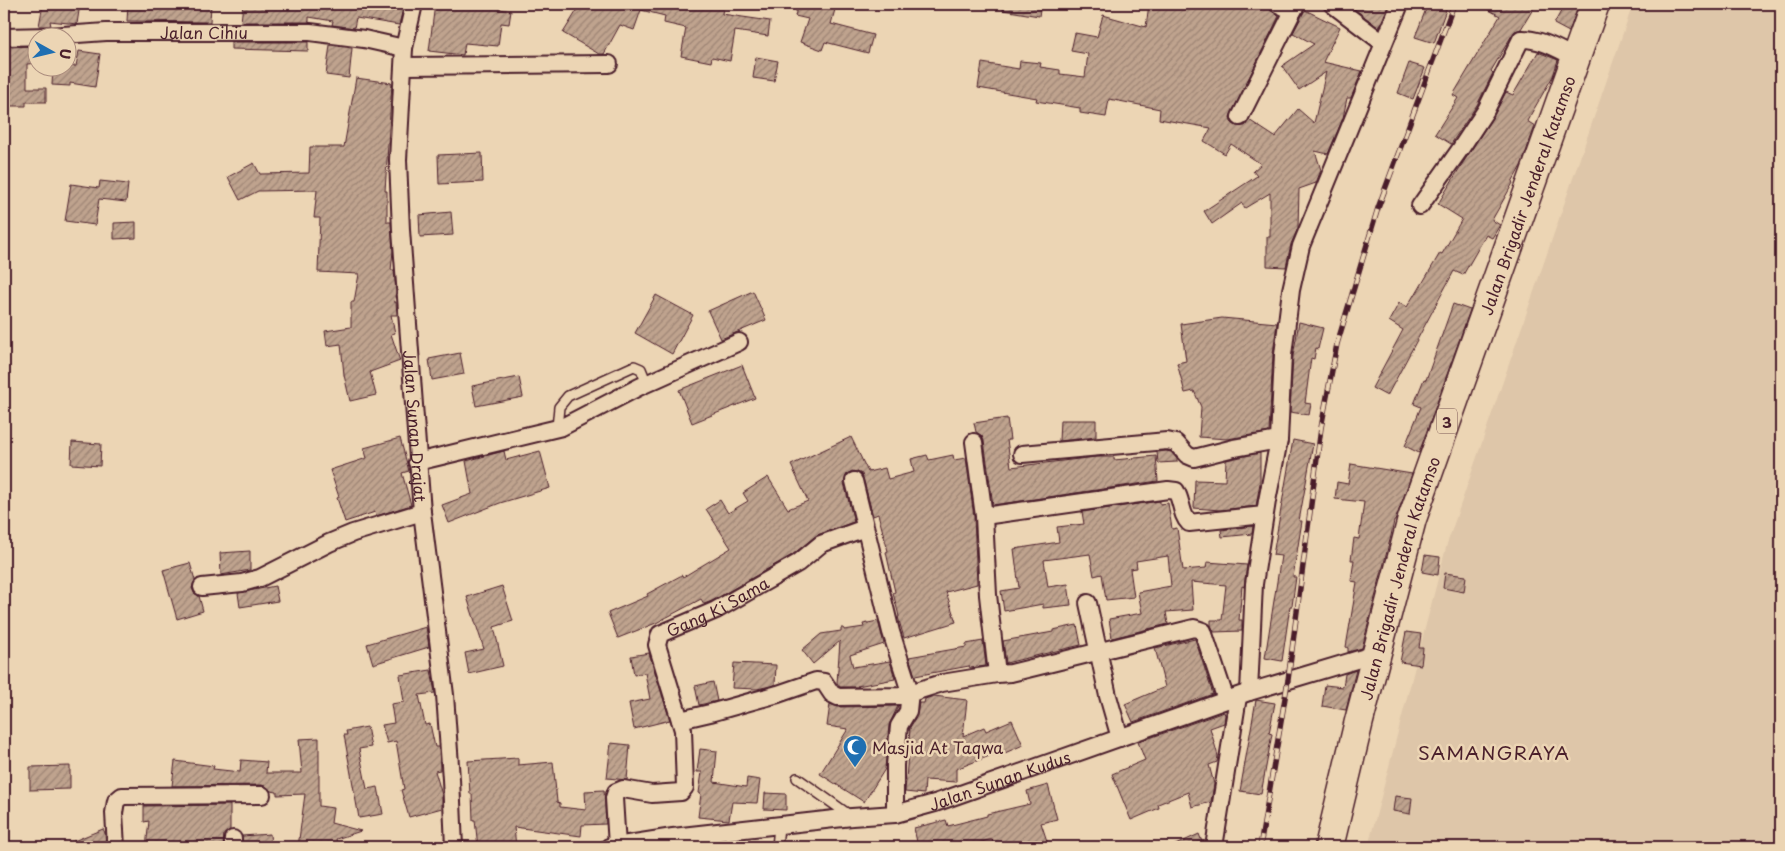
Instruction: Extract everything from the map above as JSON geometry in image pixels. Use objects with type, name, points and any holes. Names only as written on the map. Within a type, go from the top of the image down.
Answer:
[{"type":"highway","name":"Jalan Brigadir Jenderal Katamso","points":[[1329,847],[1376,654],[1412,519],[1595,4]]},
{"type":"street","name":"Jalan Sunan Drajat","points":[[414,4],[404,48],[398,160],[402,257],[417,462],[445,695],[454,847]]},
{"type":"street","points":[[1332,4],[1383,43]]},
{"type":"street","points":[[1214,847],[1264,515],[1279,440],[1283,355],[1287,318],[1301,246],[1400,4]]},
{"type":"street","points":[[1240,117],[1289,6]]},
{"type":"street","name":"Jalan Cihiu","points":[[4,37],[106,32],[310,32],[364,39],[404,48]]},
{"type":"street","points":[[1420,206],[1462,148],[1486,110],[1521,39],[1531,38],[1538,40],[1576,58]]},
{"type":"street","points":[[404,66],[609,64]]},
{"type":"street","points":[[417,462],[557,428],[739,342]]},
{"type":"street","points":[[1022,454],[1167,441],[1176,443],[1187,455],[1194,458],[1279,440]]},
{"type":"street","points":[[974,442],[984,516],[988,595],[997,674]]},
{"type":"street","points":[[854,481],[891,632],[910,692],[908,711],[899,726],[895,765],[895,814]]},
{"type":"street","points":[[984,516],[1168,490],[1176,491],[1180,497],[1185,519],[1189,523],[1264,515]]},
{"type":"street","points":[[202,587],[242,583],[260,578],[352,533],[422,512]]},
{"type":"street","name":"Gang Ki Sama","points":[[613,847],[614,798],[616,792],[623,789],[652,794],[681,792],[684,790],[685,743],[680,720],[656,644],[660,634],[716,610],[798,563],[821,544],[865,528]]},
{"type":"street","points":[[1088,602],[1108,696],[1120,738]]},
{"type":"street","points":[[680,720],[710,714],[816,681],[824,682],[832,694],[838,696],[900,696],[942,683],[1011,673],[1194,628],[1199,628],[1203,631],[1238,696]]},
{"type":"street","name":"Jalan Sunan Kudus","points":[[613,847],[673,837],[712,840],[779,826],[895,814],[935,803],[1238,696],[1376,654]]},
{"type":"street","points":[[116,847],[114,813],[116,801],[122,796],[262,795]]},
{"type":"lane","points":[[557,428],[559,407],[568,396],[634,366],[641,369],[647,384]]},
{"type":"lane","points":[[797,778],[852,817]]},
{"type":"lane","points":[[777,847],[779,826]]},
{"type":"shaded area","points":[[1633,4],[1781,4],[1781,847],[1368,847],[1447,544]]},
{"type":"building","points":[[43,4],[80,4],[77,24],[50,21],[51,26],[39,26]]},
{"type":"building","points":[[128,4],[211,4],[210,22],[127,21]]},
{"type":"building","points":[[243,4],[345,4],[360,6],[361,4],[404,4],[399,25],[356,18],[354,28],[332,25],[333,21],[309,17],[309,22],[241,22]]},
{"type":"building","points":[[435,4],[501,4],[500,9],[511,11],[509,24],[501,23],[498,46],[465,43],[463,55],[429,51]]},
{"type":"building","points":[[581,4],[627,4],[634,6],[635,4],[705,4],[723,7],[722,14],[770,21],[768,36],[735,31],[730,61],[712,57],[711,62],[681,56],[686,28],[664,23],[665,16],[641,10],[634,30],[620,25],[604,54],[599,54],[563,33]]},
{"type":"building","points":[[798,4],[836,6],[831,24],[873,35],[868,53],[825,42],[822,50],[800,42],[808,19],[795,16]]},
{"type":"building","points":[[1004,4],[1041,4],[1039,16],[1003,10]]},
{"type":"building","points":[[1149,4],[1268,4],[1270,10],[1279,16],[1230,117],[1231,122],[1236,126],[1245,126],[1249,120],[1275,137],[1298,109],[1314,123],[1326,72],[1299,90],[1282,66],[1314,44],[1293,33],[1305,10],[1340,27],[1323,62],[1362,71],[1351,98],[1347,98],[1343,118],[1328,154],[1315,151],[1321,170],[1316,183],[1299,189],[1298,228],[1291,244],[1286,267],[1267,266],[1267,237],[1270,237],[1270,193],[1245,208],[1242,203],[1212,224],[1204,211],[1257,176],[1253,171],[1261,164],[1231,144],[1225,154],[1204,141],[1211,128],[1159,119],[1160,109],[1109,99],[1106,117],[1080,113],[1080,108],[1036,101],[1037,98],[978,88],[982,63],[1019,69],[1020,61],[1041,63],[1040,67],[1060,70],[1060,74],[1085,77],[1088,54],[1071,51],[1075,33],[1097,37],[1103,15],[1146,27]]},
{"type":"building","points":[[1348,4],[1389,4],[1379,28]]},
{"type":"building","points":[[1428,4],[1448,4],[1434,43],[1415,37]]},
{"type":"building","points":[[1478,4],[1536,4],[1521,29],[1515,31],[1512,35],[1491,71],[1493,73],[1477,105],[1451,144],[1435,134],[1458,98],[1453,95],[1500,16]]},
{"type":"building","points":[[1565,4],[1579,4],[1569,32],[1554,24]]},
{"type":"building","points":[[231,42],[308,42],[308,51],[231,49]]},
{"type":"building","points":[[330,45],[352,48],[349,78],[326,75]]},
{"type":"building","points":[[28,46],[27,88],[46,88],[46,102],[26,102],[26,106],[8,106],[8,66],[4,67],[4,47]]},
{"type":"building","points":[[79,51],[100,54],[95,87],[70,83],[70,86],[52,85],[52,78],[78,78]]},
{"type":"building","points":[[1538,52],[1558,60],[1553,76],[1527,121],[1535,126],[1521,166],[1492,220],[1500,225],[1492,238],[1486,235],[1463,275],[1454,271],[1387,396],[1372,388],[1403,330],[1389,321],[1399,303],[1407,307],[1415,296],[1462,219],[1438,204],[1494,115],[1506,92],[1513,95]]},
{"type":"building","points":[[756,57],[778,61],[774,81],[753,78]]},
{"type":"building","points":[[1409,63],[1425,68],[1413,99],[1398,93]]},
{"type":"building","points":[[356,78],[392,83],[385,191],[387,191],[387,222],[391,222],[393,251],[391,270],[394,270],[396,292],[394,302],[396,302],[397,315],[391,315],[395,333],[391,334],[400,361],[370,372],[376,395],[350,401],[344,375],[341,344],[327,346],[325,331],[351,327],[351,302],[354,302],[359,274],[318,272],[320,218],[314,218],[317,190],[258,191],[240,200],[228,177],[254,163],[260,174],[309,173],[310,147],[344,147]]},
{"type":"building","points":[[482,153],[483,182],[439,184],[438,155]]},
{"type":"building","points":[[100,181],[128,184],[126,202],[99,199],[95,225],[65,221],[71,184],[99,188]]},
{"type":"building","points":[[451,212],[453,235],[420,237],[419,215]]},
{"type":"building","points":[[136,222],[136,238],[114,239],[114,223]]},
{"type":"building","points":[[753,291],[766,320],[721,339],[708,311]]},
{"type":"building","points":[[656,295],[693,315],[672,354],[635,333]]},
{"type":"building","points":[[1453,304],[1470,310],[1419,453],[1405,446],[1421,407],[1414,404],[1424,379],[1426,380]]},
{"type":"building","points":[[1222,318],[1277,323],[1273,354],[1269,432],[1227,439],[1199,437],[1201,407],[1194,391],[1185,393],[1177,363],[1186,361],[1181,324]]},
{"type":"building","points":[[1299,322],[1323,328],[1314,359],[1311,358],[1305,403],[1311,404],[1309,415],[1290,412],[1293,356]]},
{"type":"building","points":[[460,353],[464,374],[432,380],[429,359]]},
{"type":"building","points":[[742,365],[755,398],[692,423],[679,390]]},
{"type":"building","points":[[519,377],[523,397],[476,406],[472,386]]},
{"type":"building","points":[[1007,418],[1010,440],[1007,440],[1011,467],[1096,457],[1114,457],[1114,460],[1156,456],[1158,481],[993,505],[984,441],[982,436],[976,432],[974,423]]},
{"type":"building","points":[[1060,420],[1096,420],[1096,437],[1059,441]]},
{"type":"building","points":[[851,437],[868,472],[885,468],[888,479],[914,472],[911,459],[927,455],[929,460],[953,455],[954,460],[966,458],[974,517],[977,584],[946,592],[956,622],[904,638],[893,593],[895,592],[886,552],[888,551],[878,514],[873,516],[862,474],[852,471],[847,474],[844,483],[854,522],[817,535],[792,555],[712,601],[704,604],[701,599],[656,623],[618,638],[608,613],[648,596],[647,594],[682,575],[683,577],[731,548],[706,509],[720,500],[728,513],[748,501],[743,493],[768,477],[788,509],[808,501],[791,465]]},
{"type":"building","points":[[400,438],[409,471],[402,473],[411,505],[376,516],[375,512],[345,522],[330,470],[367,458],[364,448]]},
{"type":"building","points":[[1293,440],[1313,444],[1299,521],[1302,521],[1293,577],[1296,577],[1282,661],[1265,658],[1281,556],[1273,555]]},
{"type":"building","points":[[72,442],[101,444],[100,466],[71,464]]},
{"type":"building","points":[[504,451],[506,460],[540,451],[550,488],[500,503],[449,523],[442,505],[472,494],[466,461]]},
{"type":"building","points":[[1157,452],[1171,452],[1177,459],[1177,462],[1158,463]]},
{"type":"building","points":[[1260,453],[1260,483],[1256,506],[1220,510],[1194,508],[1195,480],[1225,481],[1226,460]]},
{"type":"building","points":[[1351,464],[1412,474],[1394,521],[1362,648],[1348,652],[1346,647],[1357,582],[1351,581],[1354,560],[1351,560],[1354,538],[1359,539],[1364,502],[1335,499],[1337,482],[1348,484]]},
{"type":"building","points":[[1160,501],[1160,504],[1168,503],[1172,529],[1177,528],[1183,570],[1206,568],[1207,562],[1247,565],[1244,587],[1242,586],[1239,620],[1242,620],[1242,631],[1214,632],[1211,625],[1211,620],[1222,620],[1226,585],[1191,582],[1193,610],[1166,612],[1168,624],[1112,638],[1109,619],[1142,613],[1138,592],[1171,586],[1168,556],[1136,561],[1137,568],[1130,569],[1134,597],[1106,600],[1102,574],[1094,576],[1090,554],[1044,560],[1048,587],[1068,584],[1071,605],[1043,608],[1043,604],[1004,611],[1001,591],[1019,588],[1014,549],[1059,542],[1057,527],[1084,524],[1082,512]]},
{"type":"building","points":[[1253,526],[1252,534],[1222,537],[1221,530]]},
{"type":"building","points":[[250,551],[250,570],[221,575],[220,553]]},
{"type":"building","points":[[1425,555],[1440,557],[1438,575],[1422,572]]},
{"type":"building","points":[[190,563],[195,580],[192,588],[194,593],[199,596],[203,611],[177,619],[163,570]]},
{"type":"building","points":[[1445,573],[1466,576],[1464,592],[1443,588]]},
{"type":"building","points":[[275,586],[278,601],[240,607],[238,593]]},
{"type":"building","points":[[502,586],[513,621],[494,627],[503,666],[469,674],[465,653],[484,649],[467,597]]},
{"type":"building","points":[[878,621],[884,644],[850,655],[853,667],[890,661],[895,679],[857,686],[859,687],[840,687],[837,683],[840,641],[813,664],[802,650],[821,634],[841,631],[841,628],[844,628],[844,630],[864,627],[863,624]]},
{"type":"building","points":[[1077,625],[1081,645],[1006,663],[1003,641],[1053,632],[1053,630]]},
{"type":"building","points":[[426,627],[429,647],[373,664],[367,644]]},
{"type":"building","points":[[1406,632],[1421,634],[1419,648],[1423,648],[1421,665],[1400,662]]},
{"type":"building","points":[[1195,639],[1213,694],[1133,722],[1125,704],[1165,687],[1155,648]]},
{"type":"building","points":[[983,641],[986,666],[970,668],[969,666],[915,676],[909,657],[966,647],[966,644]]},
{"type":"building","points":[[649,653],[670,720],[634,729],[629,703],[650,699],[645,673],[634,675],[631,656]]},
{"type":"building","points":[[734,663],[776,665],[775,685],[757,689],[732,688]]},
{"type":"building","points":[[431,670],[435,693],[419,695],[425,725],[430,724],[435,747],[439,747],[440,770],[435,771],[442,795],[442,808],[409,817],[401,790],[404,789],[396,741],[387,743],[382,725],[394,723],[391,704],[404,702],[400,675]]},
{"type":"building","points":[[1356,670],[1346,710],[1322,706],[1325,685],[1343,687],[1345,674]]},
{"type":"building","points":[[713,682],[717,701],[699,705],[695,686]]},
{"type":"building","points":[[934,696],[967,700],[963,736],[984,727],[986,731],[1012,720],[1023,745],[998,756],[997,753],[956,769],[956,782],[925,780],[924,794],[905,792],[909,729],[917,716],[919,703],[924,703],[925,699]]},
{"type":"building","points":[[1256,700],[1275,703],[1269,733],[1272,734],[1261,794],[1240,791]]},
{"type":"building","points":[[830,704],[838,707],[898,706],[889,725],[885,769],[864,802],[820,774],[848,729],[827,726]]},
{"type":"building","points":[[1224,712],[1224,723],[1210,728],[1218,756],[1217,762],[1209,765],[1214,784],[1211,802],[1192,807],[1188,792],[1158,804],[1159,808],[1131,820],[1112,774],[1145,760],[1138,742]]},
{"type":"building","points":[[367,727],[371,747],[359,749],[367,789],[378,787],[383,814],[359,818],[344,735],[347,735],[346,731]]},
{"type":"building","points":[[319,738],[319,806],[333,808],[331,823],[361,831],[336,839],[338,847],[298,847],[305,794],[277,795],[277,792],[271,791],[262,785],[172,786],[175,761],[214,766],[213,769],[240,772],[241,760],[267,762],[266,773],[302,773],[299,739]]},
{"type":"building","points":[[611,743],[630,745],[627,780],[607,778]]},
{"type":"building","points":[[700,749],[717,751],[714,782],[746,787],[747,778],[760,780],[757,803],[732,802],[729,820],[698,817],[702,772],[697,772]]},
{"type":"building","points":[[518,758],[518,765],[553,762],[557,802],[560,803],[560,807],[586,810],[585,791],[604,790],[606,824],[582,825],[581,836],[514,827],[516,847],[478,847],[475,820],[473,820],[468,761]]},
{"type":"building","points":[[70,766],[70,789],[30,790],[30,767]]},
{"type":"building","points":[[1048,785],[1057,819],[1041,823],[1049,847],[994,847],[992,839],[965,847],[918,847],[914,828],[946,820],[948,826],[1030,804],[1027,791]]},
{"type":"building","points":[[765,793],[786,794],[786,810],[764,809]]},
{"type":"building","points":[[1395,796],[1412,798],[1410,814],[1393,811]]},
{"type":"building","points":[[230,805],[230,830],[224,834],[223,847],[146,847],[149,821],[144,822],[144,806]]},
{"type":"building","points":[[103,829],[106,847],[59,847]]},
{"type":"building","points":[[270,834],[271,847],[243,847],[242,836]]},
{"type":"building","points":[[1199,834],[1204,847],[1171,847]]},
{"type":"railway","points":[[1260,847],[1288,680],[1321,428],[1337,344],[1378,208],[1454,4]]},
{"type":"place","name":"Masjid At Taqwa","points":[[855,768]]},
{"type":"district","name":"SAMANGRAYA","points":[[1494,752]]}]
